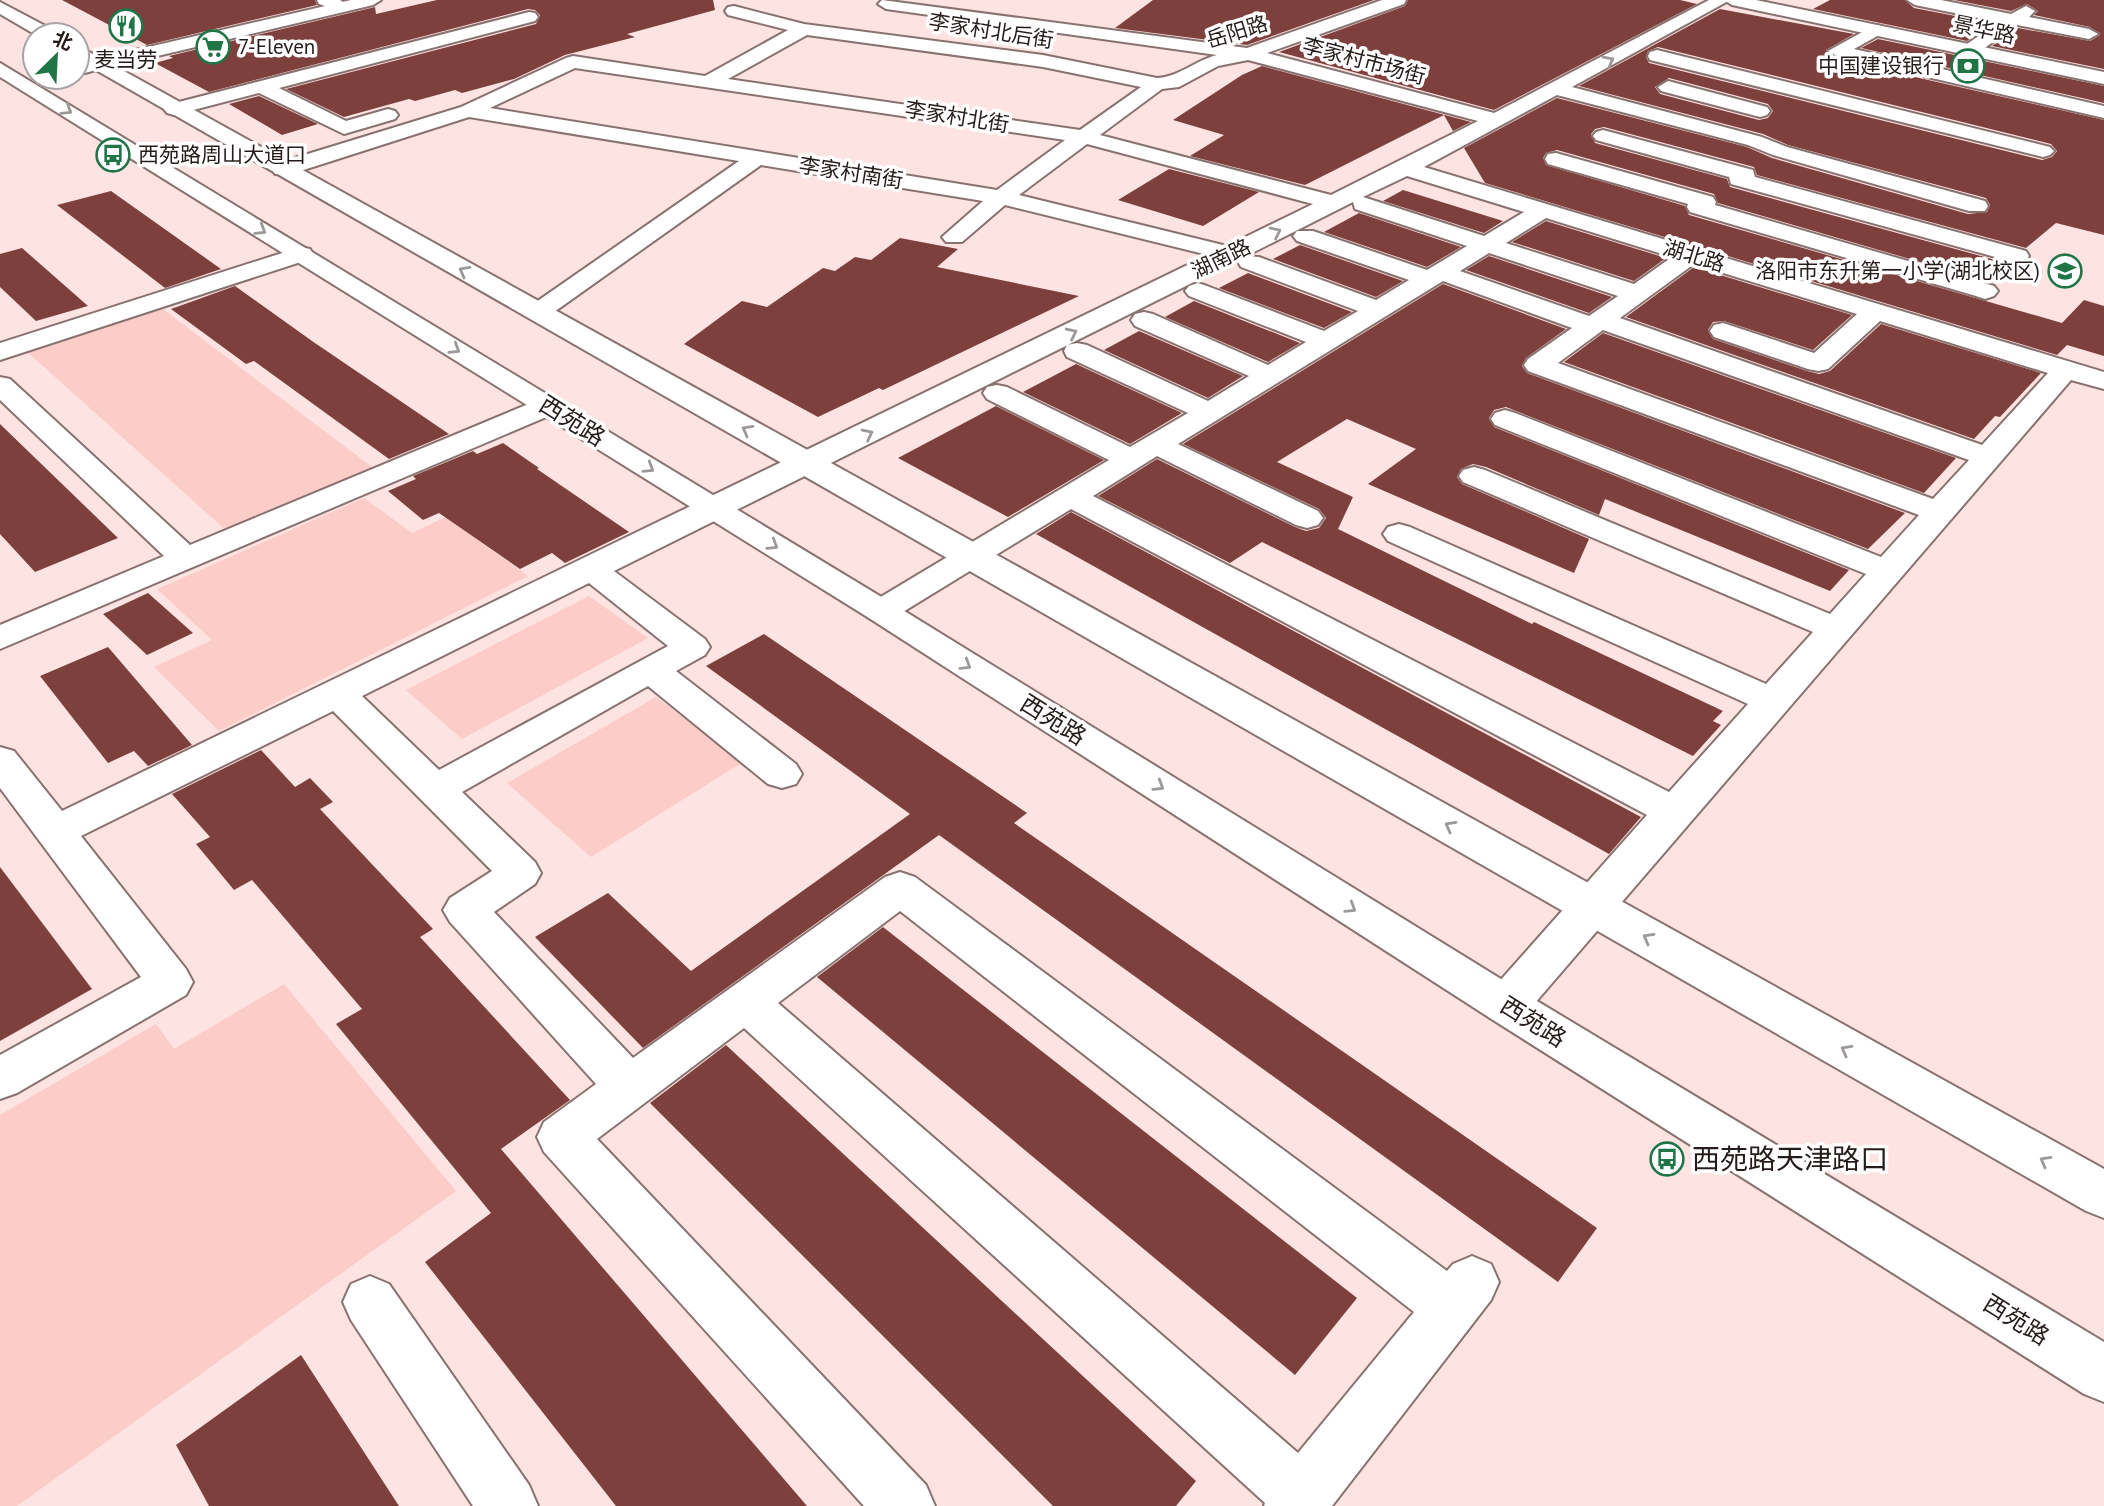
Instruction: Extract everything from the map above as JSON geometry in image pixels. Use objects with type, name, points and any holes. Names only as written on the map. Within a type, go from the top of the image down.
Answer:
[{"type":"main road","points":[[91,58],[334,2],[373,0]]},
{"type":"main road","name":"岳阳路","points":[[954,237],[1001,197],[1165,83],[1212,62],[1248,54],[1398,0]]},
{"type":"main road","name":"湖南路","points":[[55,832],[807,464],[1240,258],[1334,203],[1557,89],[1722,0]]},
{"type":"main road","name":"景华路","points":[[1732,0],[2104,75]]},
{"type":"main road","name":"景华路","points":[[1755,0],[2066,70],[2104,75]]},
{"type":"main road","points":[[1915,0],[2089,34]]},
{"type":"main road","points":[[1972,48],[2040,2],[2031,0]]},
{"type":"main road","name":"李家村市场街","points":[[886,4],[1248,54],[1497,120]]},
{"type":"main road","points":[[0,7],[24,21]]},
{"type":"main road","name":"李家村北后街","points":[[734,11],[804,29],[1043,61],[1165,83]]},
{"type":"main road","points":[[174,109],[529,17]]},
{"type":"main road","points":[[708,82],[804,29]]},
{"type":"main road","points":[[1875,30],[1837,51],[2102,112]]},
{"type":"main road","points":[[1657,56],[2043,151]]},
{"type":"main road","points":[[1722,133],[1856,56]]},
{"type":"main road","name":"李家村北街","points":[[468,111],[573,62],[901,108],[1084,137],[1334,203]]},
{"type":"main road","points":[[91,64],[538,312],[2104,1195]]},
{"type":"main road","points":[[2031,96],[2066,70]]},
{"type":"main road","name":"西苑路","points":[[15,76],[881,611],[1506,1005],[2104,1374]]},
{"type":"main road","points":[[261,86],[344,128],[416,107]]},
{"type":"main road","points":[[1668,87],[1768,106],[2025,166]]},
{"type":"main road","points":[[1557,89],[1755,141],[1780,151],[1978,205]]},
{"type":"main road","points":[[283,169],[468,111]]},
{"type":"main road","name":"李家村南街","points":[[468,111],[1001,197],[1240,258],[1378,310]]},
{"type":"main road","points":[[2078,124],[2102,112]]},
{"type":"main road","points":[[1603,136],[2017,256]]},
{"type":"main road","points":[[1664,230],[1780,151]]},
{"type":"main road","points":[[538,312],[757,158]]},
{"type":"main road","points":[[1556,159],[1986,291]]},
{"type":"main road","name":"湖北路","points":[[1405,168],[1543,210],[1664,230],[1691,255],[2104,381]]},
{"type":"main road","points":[[1363,204],[1638,294]]},
{"type":"main road","points":[[881,611],[1543,210]]},
{"type":"main road","points":[[1306,236],[1595,323],[1988,457]]},
{"type":"main road","points":[[0,352],[301,254]]},
{"type":"main road","points":[[1691,255],[1538,365],[1939,512]]},
{"type":"main road","points":[[1198,291],[1326,341]]},
{"type":"main road","points":[[1723,331],[1818,363],[1876,311]]},
{"type":"main road","points":[[1144,320],[1269,376]]},
{"type":"main road","points":[[1077,351],[1209,412]]},
{"type":"main road","points":[[1506,1005],[1591,905],[2066,369]]},
{"type":"main road","points":[[0,386],[186,559]]},
{"type":"main road","points":[[997,393],[1307,518]]},
{"type":"main road","points":[[0,638],[548,406]]},
{"type":"main road","points":[[1504,419],[1887,570]]},
{"type":"main road","points":[[1474,476],[1835,629]]},
{"type":"main road","points":[[1069,496],[1674,812]]},
{"type":"main road","points":[[1399,534],[1772,701]]},
{"type":"main road","points":[[435,789],[692,647],[591,569]]},
{"type":"main road","points":[[651,670],[782,774]]},
{"type":"main road","points":[[337,693],[520,873],[465,910],[630,1088]]},
{"type":"main road","points":[[0,760],[170,982],[0,1079]]},
{"type":"main road","points":[[747,1003],[1298,1501],[1462,1295],[900,888],[562,1137],[905,1506]]},
{"type":"main road","points":[[370,1302],[508,1506]]},
{"type":"shaded area","points":[[160,307],[376,470],[228,532],[25,350]]},
{"type":"shaded area","points":[[364,498],[412,533],[446,517],[528,576],[219,731],[154,667],[212,640],[157,589]]},
{"type":"shaded area","points":[[589,596],[648,638],[462,739],[406,690]]},
{"type":"shaded area","points":[[656,697],[743,762],[591,857],[507,783]]},
{"type":"shaded area","points":[[284,984],[456,1191],[17,1506],[0,1506],[0,1115],[156,1024],[174,1049]]},
{"type":"building","points":[[62,0],[315,0],[317,5],[147,45]]},
{"type":"building","points":[[437,0],[713,0],[715,10],[627,34],[635,37],[565,55],[514,79],[462,93],[455,90],[415,101],[409,99],[344,117],[286,89],[536,24],[540,15],[535,10],[528,9],[209,92],[155,63],[173,58],[169,56],[375,7],[376,14]]},
{"type":"building","points":[[1153,0],[1374,0],[1247,45],[1115,28]]},
{"type":"building","points":[[1408,0],[1680,0],[1697,4],[1494,110],[1279,52],[1405,6]]},
{"type":"building","points":[[1830,0],[1905,0],[1914,8],[1992,23],[1967,41],[1813,9]]},
{"type":"building","points":[[1954,0],[2104,0],[2104,69],[1992,46],[2018,28],[2090,41],[2100,35],[2090,27],[2034,15],[2038,11],[2027,4],[2011,11]]},
{"type":"building","points":[[1720,9],[1854,34],[1826,50],[1836,59],[2104,120],[2104,235],[2056,223],[2026,248],[1757,175],[1754,167],[1604,127],[1595,129],[1591,134],[1595,143],[1727,179],[1730,187],[2010,264],[1992,283],[1718,203],[1714,194],[1557,150],[1546,153],[1543,158],[1546,165],[1685,206],[1689,215],[2062,323],[2084,300],[2104,306],[2104,356],[2067,345],[2057,355],[1485,183],[1464,148],[1557,98],[1747,147],[1772,158],[1968,214],[1987,212],[1990,205],[1986,198],[1788,145],[1763,134],[1579,86]],"holes":[[[1658,47],[2051,144],[2057,151],[2052,157],[2042,160],[1649,63],[1646,57],[1648,51]],[[1669,78],[1768,104],[1773,111],[1768,118],[1759,120],[1660,94],[1655,87]]]},
{"type":"building","points":[[1878,39],[2104,86],[2104,103],[1861,48]]},
{"type":"building","points":[[1262,66],[1471,122],[1453,131],[1444,115],[1305,185],[1190,156],[1224,135],[1173,120],[1242,75]]},
{"type":"building","points":[[259,96],[318,124],[282,135],[229,104]]},
{"type":"building","points":[[1169,169],[1259,192],[1203,226],[1118,200]]},
{"type":"building","points":[[1403,190],[1503,221],[1484,233],[1383,201]]},
{"type":"building","points":[[111,191],[221,269],[165,288],[57,205]]},
{"type":"building","points":[[1359,213],[1461,247],[1427,267],[1324,232]]},
{"type":"building","points":[[1546,221],[1666,258],[1634,281],[1512,242]]},
{"type":"building","points":[[900,238],[958,249],[937,267],[1079,296],[883,390],[879,388],[818,417],[684,344],[742,301],[767,307],[823,268],[835,271],[855,257],[871,260]]},
{"type":"building","points":[[1300,245],[1403,281],[1376,297],[1273,259]]},
{"type":"building","points":[[22,248],[88,306],[36,321],[0,287],[0,254]]},
{"type":"building","points":[[1489,256],[1612,297],[1589,313],[1466,270]]},
{"type":"building","points":[[1694,267],[1852,315],[1813,350],[1724,321],[1713,322],[1708,330],[1713,339],[1807,371],[1819,374],[1830,371],[1881,324],[2041,373],[2000,417],[1995,416],[1974,439],[1626,317]]},
{"type":"building","points":[[1248,273],[1352,312],[1324,328],[1219,288]]},
{"type":"building","points":[[1443,284],[1566,329],[1526,358],[1522,366],[1527,373],[1905,513],[1868,549],[1506,407],[1494,410],[1489,418],[1494,427],[1849,570],[1830,591],[1605,499],[1599,515],[1486,467],[1473,464],[1461,469],[1457,477],[1462,484],[1589,539],[1574,573],[1368,484],[1416,449],[1347,419],[1277,462],[1353,497],[1338,529],[1532,624],[1534,622],[1723,711],[1713,721],[1721,725],[1693,756],[1262,542],[1230,563],[1098,496],[1157,459],[1295,527],[1306,531],[1319,528],[1326,518],[1319,509],[1183,444]]},
{"type":"building","points":[[235,286],[449,434],[389,459],[254,361],[246,364],[171,309]]},
{"type":"building","points":[[1194,301],[1300,343],[1268,362],[1165,317]]},
{"type":"building","points":[[1139,331],[1243,376],[1208,398],[1104,350]]},
{"type":"building","points":[[1603,333],[1956,458],[1924,493],[1564,362]]},
{"type":"building","points":[[1076,364],[1182,413],[1130,444],[1023,392]]},
{"type":"building","points":[[996,406],[1104,460],[1008,517],[898,458]]},
{"type":"building","points":[[0,424],[118,538],[35,572],[0,534]]},
{"type":"building","points":[[503,443],[629,532],[565,563],[552,553],[520,569],[439,513],[423,520],[388,491],[416,479],[413,476],[473,451],[477,454]]},
{"type":"building","points":[[1071,512],[1641,817],[1609,854],[1036,534]]},
{"type":"building","points":[[148,593],[193,633],[147,655],[103,614]]},
{"type":"building","points":[[764,634],[1027,813],[1014,823],[1597,1228],[1558,1282],[939,835],[643,1048],[535,937],[608,893],[691,971],[910,814],[706,666]]},
{"type":"building","points":[[108,647],[192,745],[148,766],[134,751],[108,763],[40,676]]},
{"type":"building","points":[[261,750],[295,787],[310,778],[333,802],[320,809],[433,929],[420,937],[570,1100],[501,1149],[807,1506],[616,1506],[425,1262],[491,1213],[336,1024],[362,1009],[252,880],[234,890],[196,844],[210,837],[172,794]]},
{"type":"building","points":[[0,867],[92,989],[0,1041]]},
{"type":"building","points":[[883,927],[1357,1298],[1295,1375],[817,977]]},
{"type":"building","points":[[726,1045],[1196,1481],[1176,1506],[1053,1506],[650,1103]]},
{"type":"building","points":[[301,1355],[399,1506],[209,1506],[176,1445]]},
{"type":"place","name":"麦当劳","points":[[126,26]]},
{"type":"place","name":"7-Eleven","points":[[213,47]]},
{"type":"place","name":"中国建设银行","points":[[1968,66]]},
{"type":"place","name":"西苑路周山大道口","points":[[113,155]]},
{"type":"place","name":"洛阳市东升第一小学(湖北校区)","points":[[2065,271]]},
{"type":"place","name":"西苑路天津路口","points":[[1667,1159]]}]
